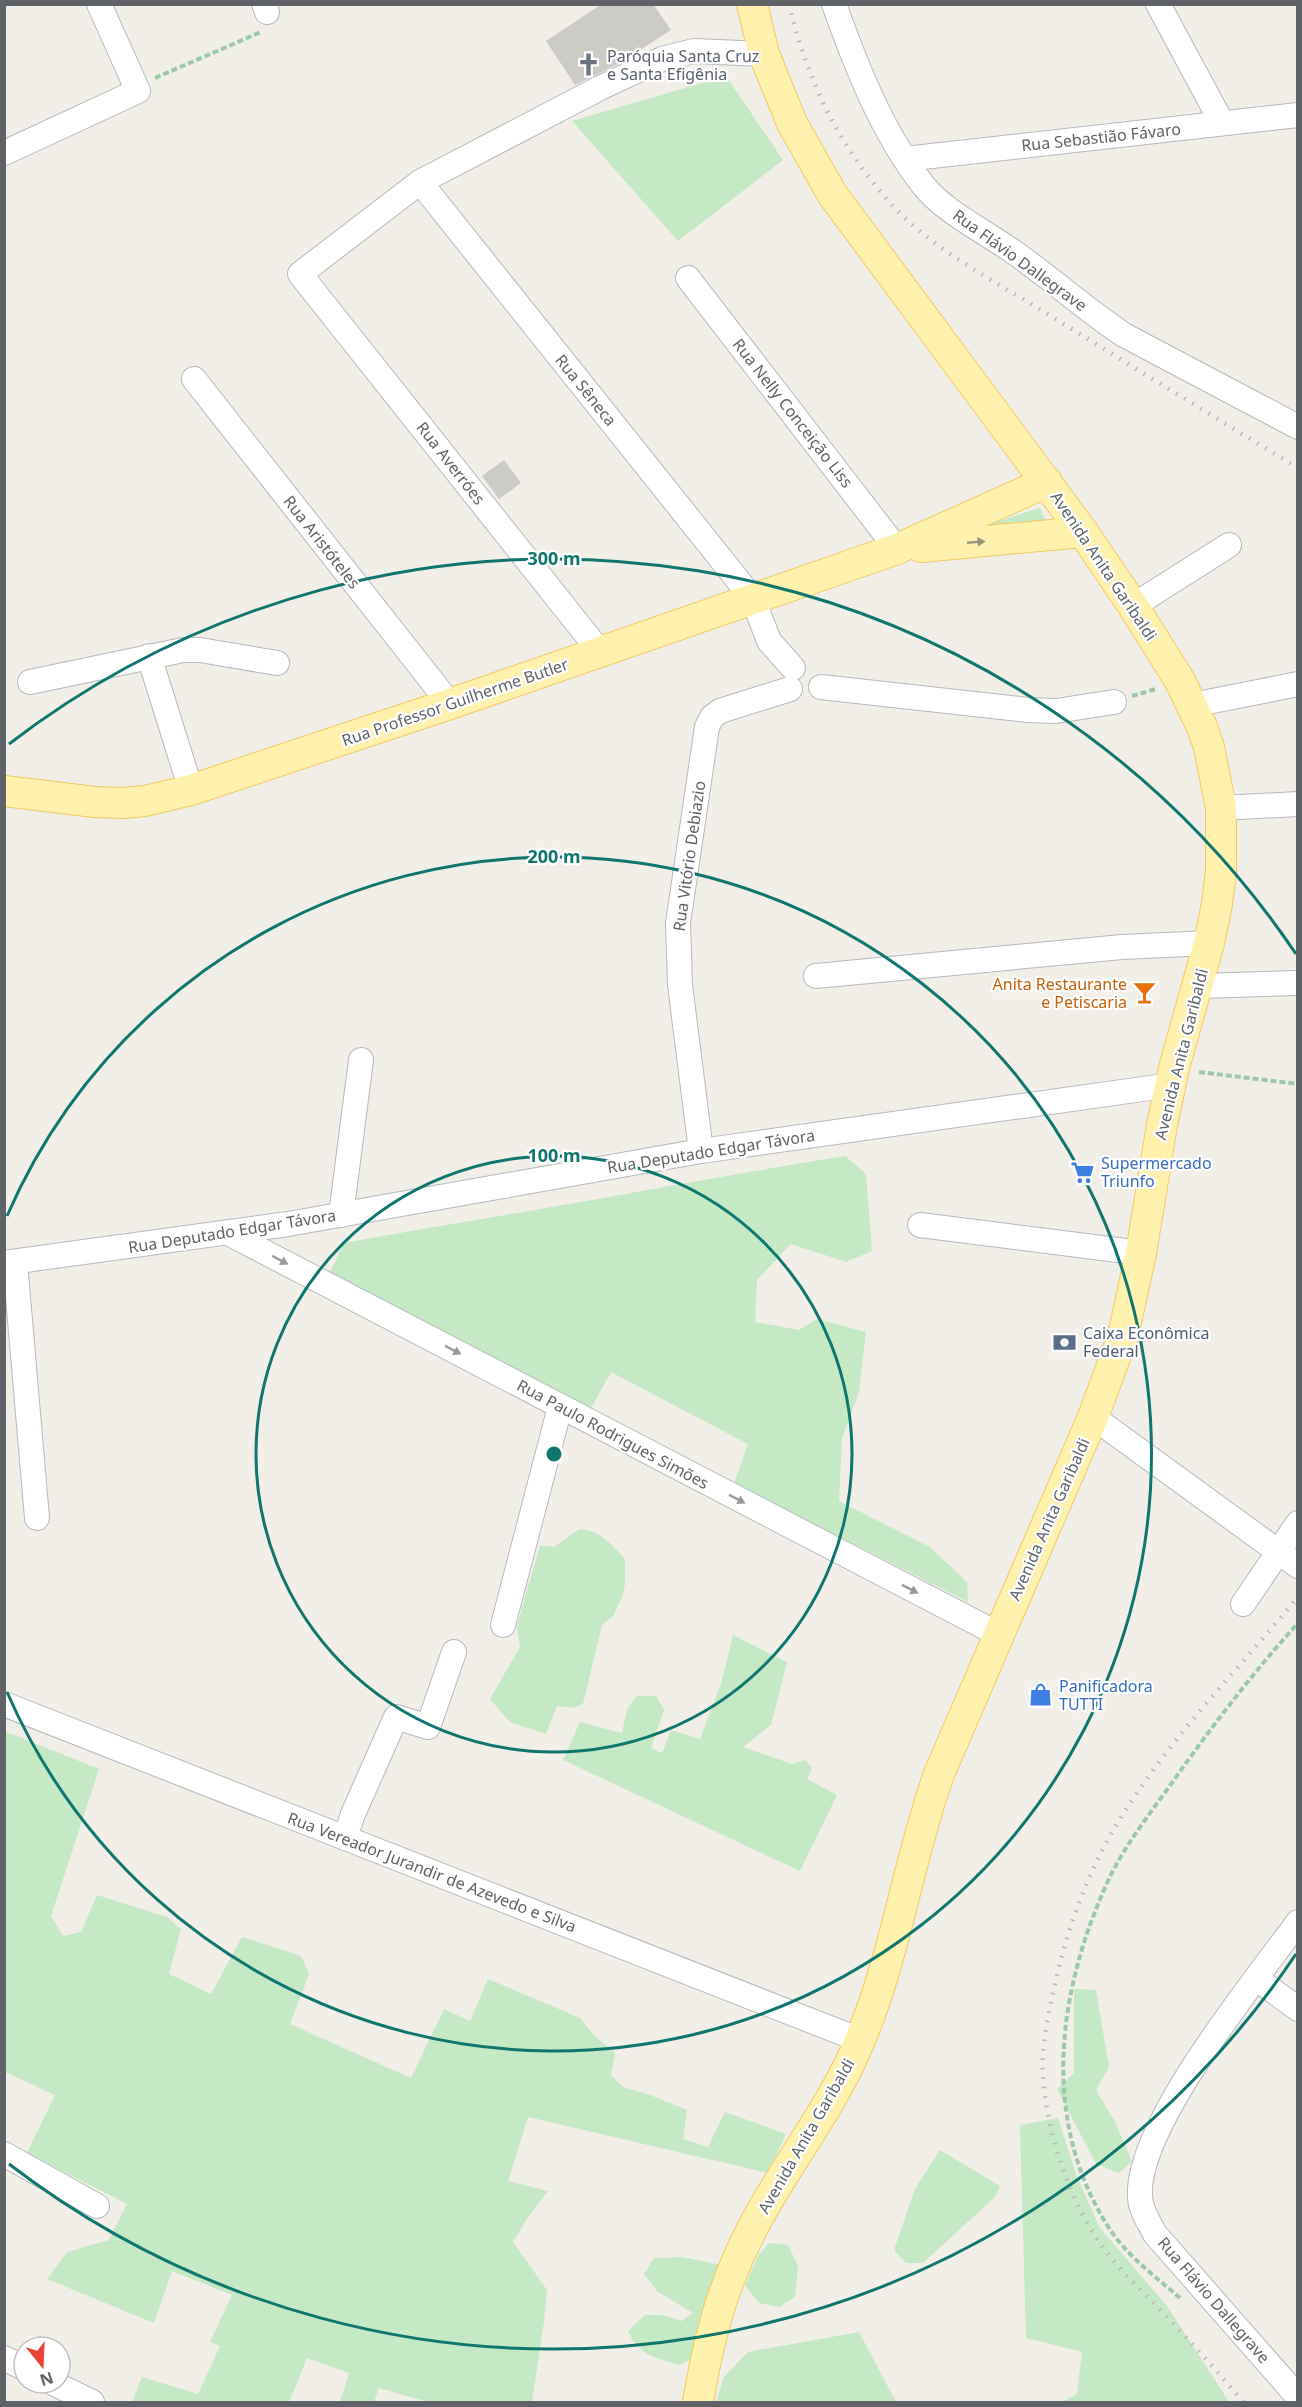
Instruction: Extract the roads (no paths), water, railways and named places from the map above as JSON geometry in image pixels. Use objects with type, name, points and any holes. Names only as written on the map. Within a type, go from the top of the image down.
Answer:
[{"type":"main road","name":"Avenida Anita Garibaldi","points":[[698,2403],[714,2322],[740,2254],[760,2214],[837,2088],[860,2040],[887,1962],[928,1803],[998,1634],[1093,1417],[1123,1336],[1141,1253],[1155,1158],[1172,1077],[1209,943],[1221,871],[1221,808],[1209,747],[1186,693],[1133,606],[1083,532],[832,194],[792,123],[764,54],[752,4]]},
{"type":"main road","name":"Rua Professor Guilherme Butler","points":[[4,791],[122,803],[145,801],[191,790],[450,704],[897,549],[1047,482]]},
{"type":"main road","name":"Rua Professor Guilherme Butler","points":[[897,549],[1083,532]]},
{"type":"street","points":[[4,153],[138,91],[99,4]]},
{"type":"street","name":"Rua Flávio Dallegrave","points":[[834,4],[868,87],[905,159],[924,186],[937,199],[1033,266],[1101,320],[1141,344],[1298,427]]},
{"type":"street","points":[[1158,4],[1222,123]]},
{"type":"street","points":[[420,182],[600,88],[662,59],[694,51],[764,54]]},
{"type":"street","name":"Rua Sebastião Fávaro","points":[[905,159],[1298,115]]},
{"type":"street","name":"Rua Averróes","points":[[420,182],[300,274],[601,652]]},
{"type":"street","name":"Rua Sêneca","points":[[420,182],[753,599],[769,641],[791,679]]},
{"type":"street","name":"Rua Nelly Conceição Liss","points":[[688,278],[897,549]]},
{"type":"street","name":"Rua Aristóteles","points":[[194,379],[450,704]]},
{"type":"street","points":[[1133,606],[1229,545]]},
{"type":"street","points":[[30,682],[183,650],[200,650],[277,663]]},
{"type":"street","points":[[149,656],[191,790]]},
{"type":"street","points":[[791,679],[815,693],[820,691],[821,687],[1028,710],[1056,711],[1114,702]]},
{"type":"street","name":"Rua Vitório Debiazio","points":[[701,1151],[680,985],[678,933],[680,894],[707,727],[712,717],[720,711],[791,679]]},
{"type":"street","points":[[1186,693],[1298,684]]},
{"type":"street","points":[[1221,808],[1298,804]]},
{"type":"street","points":[[816,976],[1122,947],[1209,943]]},
{"type":"street","points":[[1198,986],[1298,983]]},
{"type":"street","points":[[341,1215],[361,1060]]},
{"type":"street","name":"Rua Deputado Edgar Távora","points":[[10,1263],[341,1215],[701,1151],[1172,1077]]},
{"type":"street","points":[[920,1225],[1141,1253]]},
{"type":"street","name":"Rua Paulo Rodrigues Simões","points":[[228,1233],[998,1634]]},
{"type":"street","points":[[10,1263],[37,1518]]},
{"type":"street","points":[[503,1625],[560,1407]]},
{"type":"street","points":[[1093,1417],[1298,1566]]},
{"type":"street","points":[[1243,1604],[1298,1522]]},
{"type":"street","points":[[345,1838],[353,1814],[396,1717],[428,1727],[454,1652]]},
{"type":"street","name":"Rua Vereador Jurandir de Azevedo e Silva","points":[[4,1704],[860,2040]]},
{"type":"street","points":[[1298,1922],[1257,1979],[1298,2009]]},
{"type":"street","name":"Rua Flávio Dallegrave","points":[[1257,1979],[1175,2098],[1144,2163],[1139,2198],[1144,2215],[1155,2234],[1298,2397]]},
{"type":"street","points":[[4,2154],[97,2206]]},
{"type":"street","points":[[72,2393],[92,2403]]},
{"type":"railway","points":[[789,4],[804,57],[825,106],[868,176],[902,215],[940,247],[961,261],[1298,468]]},
{"type":"railway","points":[[1243,2402],[1117,2265],[1086,2221],[1068,2182],[1054,2140],[1045,2098],[1043,2049],[1063,1951],[1080,1901],[1113,1830],[1166,1753],[1298,1597]]},
{"type":"place","name":"Paróquia Santa Cruz e Santa Efigênia","points":[[589,65]]},
{"type":"place","name":"Anita Restaurante e Petiscaria","points":[[1145,993]]},
{"type":"place","name":"Supermercado Triunfo","points":[[1083,1172]]},
{"type":"place","name":"Caixa Econômica Federal","points":[[1065,1342]]},
{"type":"place","name":"Panificadora TUTTI","points":[[1041,1695]]}]
